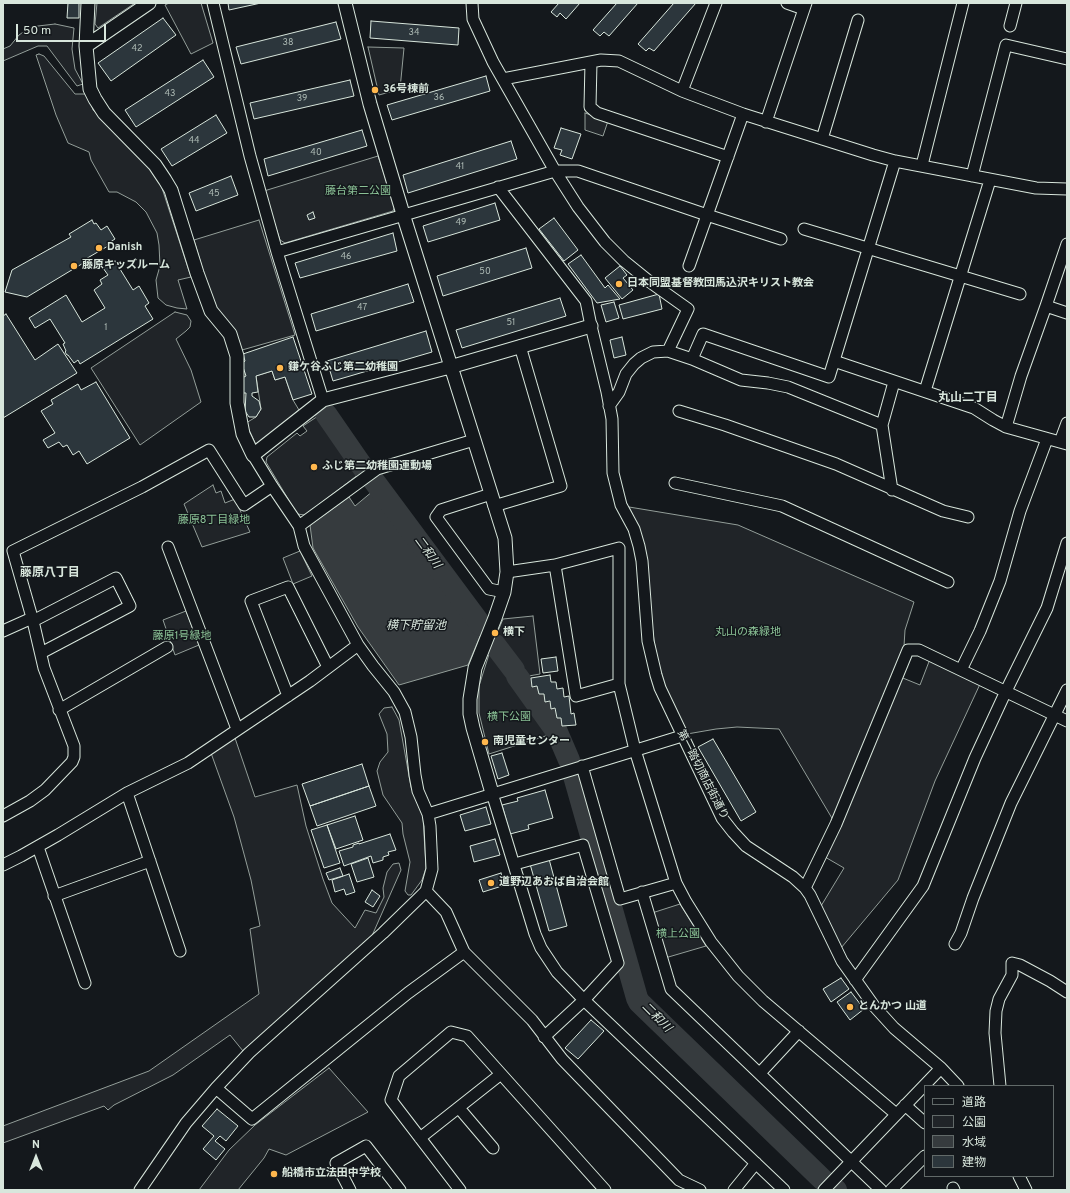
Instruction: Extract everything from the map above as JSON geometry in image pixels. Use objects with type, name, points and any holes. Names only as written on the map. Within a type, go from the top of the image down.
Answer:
[{"type":"street","points":[[88,3],[86,46],[90,89],[104,113],[143,152],[166,180],[211,311],[230,334],[237,356],[237,403],[243,434],[253,455],[299,526],[304,546],[358,645],[394,692],[406,712],[418,791],[428,814],[430,826],[432,869],[426,891],[383,933],[249,1053],[216,1088],[186,1123],[140,1190]]},
{"type":"street","points":[[86,46],[149,3]]},
{"type":"street","points":[[213,3],[241,119],[277,252],[323,400]]},
{"type":"street","points":[[345,3],[370,104],[402,214],[505,538],[507,572],[504,592],[499,608],[483,644],[472,678],[470,714],[530,919],[541,948],[556,972],[784,1190]]},
{"type":"street","points":[[472,3],[472,19],[493,62],[555,171],[578,207],[605,242],[624,261],[688,309],[668,351]]},
{"type":"street","points":[[682,91],[716,3]]},
{"type":"street","points":[[766,122],[804,6],[787,3]]},
{"type":"street","points":[[922,165],[963,3]]},
{"type":"street","points":[[1010,26],[1016,3]]},
{"type":"street","points":[[822,139],[858,20]]},
{"type":"street","points":[[972,176],[1006,45],[1067,59]]},
{"type":"street","points":[[503,79],[609,59],[619,61],[682,91],[743,114],[895,161],[1036,188],[1067,189]]},
{"type":"street","points":[[591,62],[590,106],[597,113],[728,157]]},
{"type":"street","points":[[689,266],[743,114]]},
{"type":"street","points":[[692,358],[703,334],[829,377],[895,161]]},
{"type":"street","points":[[277,252],[402,214],[555,171],[578,171],[707,215],[781,238]]},
{"type":"street","points":[[925,391],[990,180]]},
{"type":"street","name":"第一踏切商店街通り","points":[[498,187],[586,301],[612,419],[613,473],[621,505],[634,529],[642,561],[648,641],[652,662],[660,688],[722,818],[746,846],[793,877],[805,888],[810,895],[842,961],[883,1017],[941,1068],[957,1085]]},
{"type":"street","points":[[804,229],[1020,294]]},
{"type":"street","points":[[1006,427],[1021,376],[1067,244]]},
{"type":"street","points":[[1046,306],[1067,313]]},
{"type":"street","points":[[253,455],[323,400],[591,326]]},
{"type":"street","points":[[504,592],[489,589],[436,517],[441,510],[561,486],[520,346]]},
{"type":"street","points":[[609,406],[619,392],[626,374],[634,364],[641,358],[653,352],[668,351],[692,358],[740,380],[788,387],[882,425]]},
{"type":"street","points":[[834,360],[894,382],[974,408],[1006,427],[1047,439],[1064,443],[1067,424]]},
{"type":"street","points":[[892,490],[882,425],[894,382]]},
{"type":"street","points":[[679,411],[725,425],[829,461],[892,490],[943,511],[968,516]]},
{"type":"street","points":[[961,670],[980,630],[1000,581],[1020,511],[1047,439]]},
{"type":"street","points":[[299,526],[378,469],[474,440]]},
{"type":"street","points":[[3,816],[30,801],[44,790],[72,762],[74,757],[74,746],[44,668],[13,551],[142,487],[209,450],[244,505],[272,486]]},
{"type":"street","points":[[675,483],[782,506],[948,582]]},
{"type":"street","points":[[855,980],[924,886],[975,758],[1047,608],[1067,543]]},
{"type":"street","points":[[168,547],[237,729]]},
{"type":"street","points":[[507,572],[555,565],[619,548],[619,684],[635,750],[676,883],[700,926],[738,976],[763,1001],[896,1114]]},
{"type":"street","points":[[555,565],[576,696],[619,684]]},
{"type":"street","points":[[3,631],[32,620],[116,578],[130,606],[41,652]]},
{"type":"street","points":[[288,696],[251,601],[288,587],[328,667]]},
{"type":"street","points":[[3,865],[38,847],[127,793],[188,763],[288,696],[358,645]]},
{"type":"street","points":[[59,710],[167,647]]},
{"type":"street","points":[[805,888],[836,824],[908,650],[919,650],[1067,721]]},
{"type":"street","points":[[955,944],[1011,804],[1067,690]]},
{"type":"street","points":[[428,814],[492,793],[682,736]]},
{"type":"street","points":[[580,767],[620,899],[676,883]]},
{"type":"street","points":[[127,793],[180,951]]},
{"type":"street","points":[[514,864],[583,845],[618,963],[584,1000],[544,1037]]},
{"type":"street","points":[[38,847],[85,983]]},
{"type":"street","points":[[54,896],[150,861]]},
{"type":"street","points":[[426,891],[446,912],[464,952],[532,1020],[562,1059],[679,1180],[700,1190]]},
{"type":"street","points":[[642,892],[671,989],[760,1072],[882,1190]]},
{"type":"street","points":[[216,1088],[252,1119],[408,993],[464,952]]},
{"type":"street","points":[[1000,1085],[995,1033],[996,1011],[999,999],[1012,975],[1012,963],[1020,965],[1067,992]]},
{"type":"street","points":[[760,1072],[799,1031]]},
{"type":"street","points":[[460,1190],[391,1100],[399,1076],[451,1032],[467,1036],[605,1190]]},
{"type":"street","points":[[924,1085],[941,1068]]},
{"type":"street","points":[[420,1138],[501,1074]]},
{"type":"street","points":[[828,1186],[924,1085]]},
{"type":"street","points":[[905,1105],[924,1122]]},
{"type":"street","points":[[458,1108],[493,1148]]},
{"type":"street","points":[[350,1190],[336,1163],[366,1146],[400,1190]]},
{"type":"street","points":[[891,1190],[924,1157]]},
{"type":"street","points":[[734,1190],[756,1163]]},
{"type":"green space","points":[[97,3],[135,3],[98,28],[95,24]]},
{"type":"green space","points":[[169,3],[201,3],[213,43],[191,54],[165,5]]},
{"type":"green space","points":[[55,24],[74,28],[72,49],[75,69],[83,84],[77,86],[47,46],[38,46],[3,61],[3,49],[10,46],[19,35],[29,28]]},
{"type":"green space","points":[[368,47],[404,48],[400,89],[379,95]]},
{"type":"green space","points":[[39,54],[44,56],[75,94],[88,94],[93,110],[152,170],[160,182],[191,277],[178,280],[187,309],[166,305],[158,298],[156,280],[160,266],[159,245],[157,233],[146,212],[136,202],[117,192],[109,192],[91,160],[89,152],[68,143],[56,115],[36,55]]},
{"type":"green space","points":[[585,113],[608,121],[603,136],[585,130]]},
{"type":"green space","name":"藤台第二公園","points":[[378,156],[395,206],[393,211],[285,243],[280,240],[264,191]]},
{"type":"green space","points":[[259,220],[295,335],[242,350],[233,328],[214,308],[194,240]]},
{"type":"green space","points":[[175,312],[187,315],[191,321],[190,327],[176,339],[191,370],[201,402],[140,445],[91,368]]},
{"type":"green space","points":[[272,371],[275,380],[285,377],[293,400],[299,410],[256,445],[246,423],[256,417],[261,409],[256,376]]},
{"type":"green space","name":"ふじ第二幼稚園運動場","points":[[321,414],[363,471],[305,515],[297,514],[266,462],[267,457],[297,433],[300,436],[307,431],[303,426]]},
{"type":"green space","name":"藤原8丁目緑地","points":[[213,485],[216,493],[221,491],[225,503],[235,499],[250,532],[202,547],[184,504]]},
{"type":"green space","name":"丸山の森緑地","points":[[629,507],[738,525],[914,602],[905,630],[904,646],[893,674],[920,685],[930,659],[981,682],[935,781],[898,880],[841,948],[821,906],[844,868],[825,857],[839,830],[779,729],[737,727],[687,734],[665,687],[657,661],[638,526]]},
{"type":"green space","points":[[300,551],[312,576],[293,584],[283,558]]},
{"type":"green space","name":"藤原1号緑地","points":[[186,611],[199,645],[175,655],[163,620]]},
{"type":"green space","points":[[533,616],[540,674],[523,677],[495,638],[503,619]]},
{"type":"green space","name":"横下公園","points":[[491,648],[555,733],[489,754],[479,713],[479,686]]},
{"type":"green space","points":[[392,707],[399,720],[411,787],[423,817],[426,868],[422,880],[411,895],[408,895],[405,891],[410,862],[403,834],[402,823],[383,795],[377,771],[380,762],[388,752],[387,734],[379,714],[384,708]]},
{"type":"green space","points":[[235,738],[255,797],[297,785],[306,826],[332,903],[355,928],[365,910],[376,913],[384,897],[383,888],[387,872],[393,864],[399,863],[401,870],[371,938],[243,1051],[230,1035],[173,1075],[114,1105],[108,1110],[104,1106],[3,1143],[3,1126],[149,1071],[259,994],[250,929],[260,926],[251,880],[234,817],[211,753]]},
{"type":"green space","name":"横上公園","points":[[680,904],[706,946],[665,958],[652,913]]},
{"type":"green space","points":[[329,1068],[368,1112],[286,1155],[269,1149],[264,1158],[238,1190],[199,1190],[229,1150],[255,1125]]},
{"type":"water","name":"横下貯留池","points":[[373,491],[481,634],[468,665],[399,685],[358,627],[313,548],[310,525],[349,497],[355,506]]},
{"type":"building","points":[[68,3],[79,3],[79,18],[67,18]]},
{"type":"building","points":[[228,3],[261,3],[229,10]]},
{"type":"building","points":[[559,3],[580,3],[566,19],[560,13],[557,17],[551,12]]},
{"type":"building","points":[[617,3],[638,3],[609,36],[604,32],[600,36],[593,30]]},
{"type":"building","points":[[674,3],[696,3],[654,51],[649,48],[646,51],[638,44]]},
{"type":"building","points":[[163,18],[176,35],[111,81],[98,63]]},
{"type":"building","points":[[371,21],[459,28],[458,45],[370,38]]},
{"type":"building","points":[[336,22],[341,39],[241,64],[236,47]]},
{"type":"building","points":[[203,60],[214,77],[136,127],[125,110]]},
{"type":"building","points":[[486,76],[490,91],[392,120],[387,105]]},
{"type":"building","points":[[350,80],[354,96],[254,119],[250,103]]},
{"type":"building","points":[[216,115],[227,133],[172,166],[161,149]]},
{"type":"building","points":[[561,128],[581,134],[572,159],[560,155],[562,150],[554,148]]},
{"type":"building","points":[[362,130],[367,146],[268,176],[264,159]]},
{"type":"building","points":[[511,141],[517,159],[408,193],[403,175]]},
{"type":"building","points":[[231,176],[238,195],[196,211],[189,193]]},
{"type":"building","points":[[495,203],[500,220],[428,242],[423,226]]},
{"type":"building","points":[[313,212],[315,218],[309,220],[307,215]]},
{"type":"building","points":[[554,218],[578,250],[564,261],[539,229]]},
{"type":"building","points":[[92,220],[101,230],[107,226],[115,239],[107,244],[108,246],[84,260],[85,262],[27,297],[5,292],[12,270],[71,237],[69,234]]},
{"type":"building","points":[[393,233],[397,251],[300,278],[295,263]]},
{"type":"building","points":[[526,248],[532,268],[443,296],[437,276]]},
{"type":"building","points":[[581,255],[605,288],[608,285],[620,299],[597,303],[568,264]]},
{"type":"building","points":[[115,261],[133,290],[139,286],[149,303],[145,306],[153,319],[80,364],[78,360],[74,363],[65,352],[66,351],[63,344],[65,343],[50,319],[35,328],[29,318],[66,295],[82,322],[105,308],[94,290],[102,284],[100,280],[108,275],[103,268]]},
{"type":"building","points":[[620,266],[627,275],[623,278],[633,290],[622,299],[605,278]]},
{"type":"building","points":[[408,284],[414,302],[316,331],[311,314]]},
{"type":"building","points":[[659,294],[662,309],[623,319],[619,305]]},
{"type":"building","points":[[560,298],[566,316],[462,348],[456,330]]},
{"type":"building","points":[[614,302],[619,318],[606,322],[601,305]]},
{"type":"building","points":[[6,314],[35,360],[58,344],[77,373],[3,418],[3,316]]},
{"type":"building","points":[[426,331],[432,352],[333,381],[327,361]]},
{"type":"building","points":[[293,337],[312,394],[293,400],[285,377],[275,380],[272,371],[256,376],[258,392],[252,393],[252,396],[259,401],[261,409],[256,417],[249,417],[245,411],[246,393],[242,393],[242,378],[246,376],[242,364],[245,361],[243,354]]},
{"type":"building","points":[[622,337],[626,355],[614,358],[610,340]]},
{"type":"building","points":[[96,382],[130,438],[87,464],[79,451],[73,455],[67,445],[63,447],[59,442],[48,448],[43,440],[55,433],[41,411],[53,404],[51,400],[78,384],[81,390]]},
{"type":"building","points":[[556,657],[558,671],[543,673],[541,659]]},
{"type":"building","points":[[550,675],[551,682],[556,682],[557,689],[563,688],[564,697],[569,696],[571,714],[574,713],[576,725],[562,726],[561,718],[557,718],[555,708],[551,709],[550,701],[545,702],[544,694],[539,694],[537,686],[532,687],[531,678]]},
{"type":"building","points":[[713,739],[756,812],[741,821],[698,747]]},
{"type":"building","points":[[502,753],[509,775],[498,779],[491,756]]},
{"type":"building","points":[[362,764],[369,786],[310,806],[302,784]]},
{"type":"building","points":[[369,786],[376,806],[317,826],[310,806]]},
{"type":"building","points":[[545,790],[553,818],[528,825],[529,829],[510,834],[502,805],[518,801],[517,798]]},
{"type":"building","points":[[486,807],[491,824],[465,831],[460,815]]},
{"type":"building","points":[[355,816],[363,840],[336,849],[327,825]]},
{"type":"building","points":[[327,825],[340,863],[324,868],[311,830]]},
{"type":"building","points":[[390,834],[396,850],[388,852],[389,855],[383,857],[383,860],[373,863],[371,856],[344,866],[339,851],[353,847],[353,845],[359,843]]},
{"type":"building","points":[[495,839],[500,855],[474,862],[470,846]]},
{"type":"building","points":[[368,858],[374,877],[357,882],[351,864]]},
{"type":"building","points":[[549,859],[567,926],[549,931],[530,864]]},
{"type":"building","points":[[340,868],[343,876],[329,880],[326,873]]},
{"type":"building","points":[[501,873],[503,880],[501,881],[502,886],[483,892],[479,880]]},
{"type":"building","points":[[349,874],[355,892],[346,895],[344,889],[335,892],[332,880]]},
{"type":"building","points":[[372,890],[380,896],[373,907],[365,902]]},
{"type":"building","points":[[841,978],[849,989],[831,1002],[823,989]]},
{"type":"building","points":[[851,992],[864,1009],[850,1020],[837,1002]]},
{"type":"building","points":[[591,1020],[604,1031],[578,1059],[565,1048]]},
{"type":"building","points":[[217,1109],[238,1126],[226,1141],[220,1136],[215,1141],[225,1149],[216,1160],[203,1149],[214,1136],[202,1126]]},
{"type":"waterway","name":"二和川","points":[[326,414],[364,469]]},
{"type":"waterway","name":"二和川","points":[[374,481],[481,625]]},
{"type":"waterway","name":"二和川","points":[[495,645],[514,670]]},
{"type":"waterway","name":"二和川","points":[[517,676],[557,732],[569,760]]},
{"type":"waterway","name":"二和川","points":[[574,776],[639,1002],[823,1180]]},
{"type":"place","name":"36号棟前","points":[[375,90]]},
{"type":"place","name":"Danish","points":[[99,248]]},
{"type":"place","name":"藤原キッズルーム","points":[[74,266]]},
{"type":"place","name":"日本同盟基督教団馬込沢キリスト教会","points":[[619,284]]},
{"type":"place","name":"鎌ケ谷ふじ第二幼稚園","points":[[280,368]]},
{"type":"place","name":"ふじ第二幼稚園運動場","points":[[314,467]]},
{"type":"place","name":"横下","points":[[495,633]]},
{"type":"place","name":"南児童センター","points":[[485,742]]},
{"type":"place","name":"道野辺あおば自治会館","points":[[491,883]]},
{"type":"place","name":"とんかつ 山道","points":[[850,1007]]},
{"type":"place","name":"船橋市立法田中学校","points":[[274,1174]]},
{"type":"district","name":"丸山二丁目","points":[[968,399]]},
{"type":"district","name":"藤原八丁目","points":[[50,574]]}]
